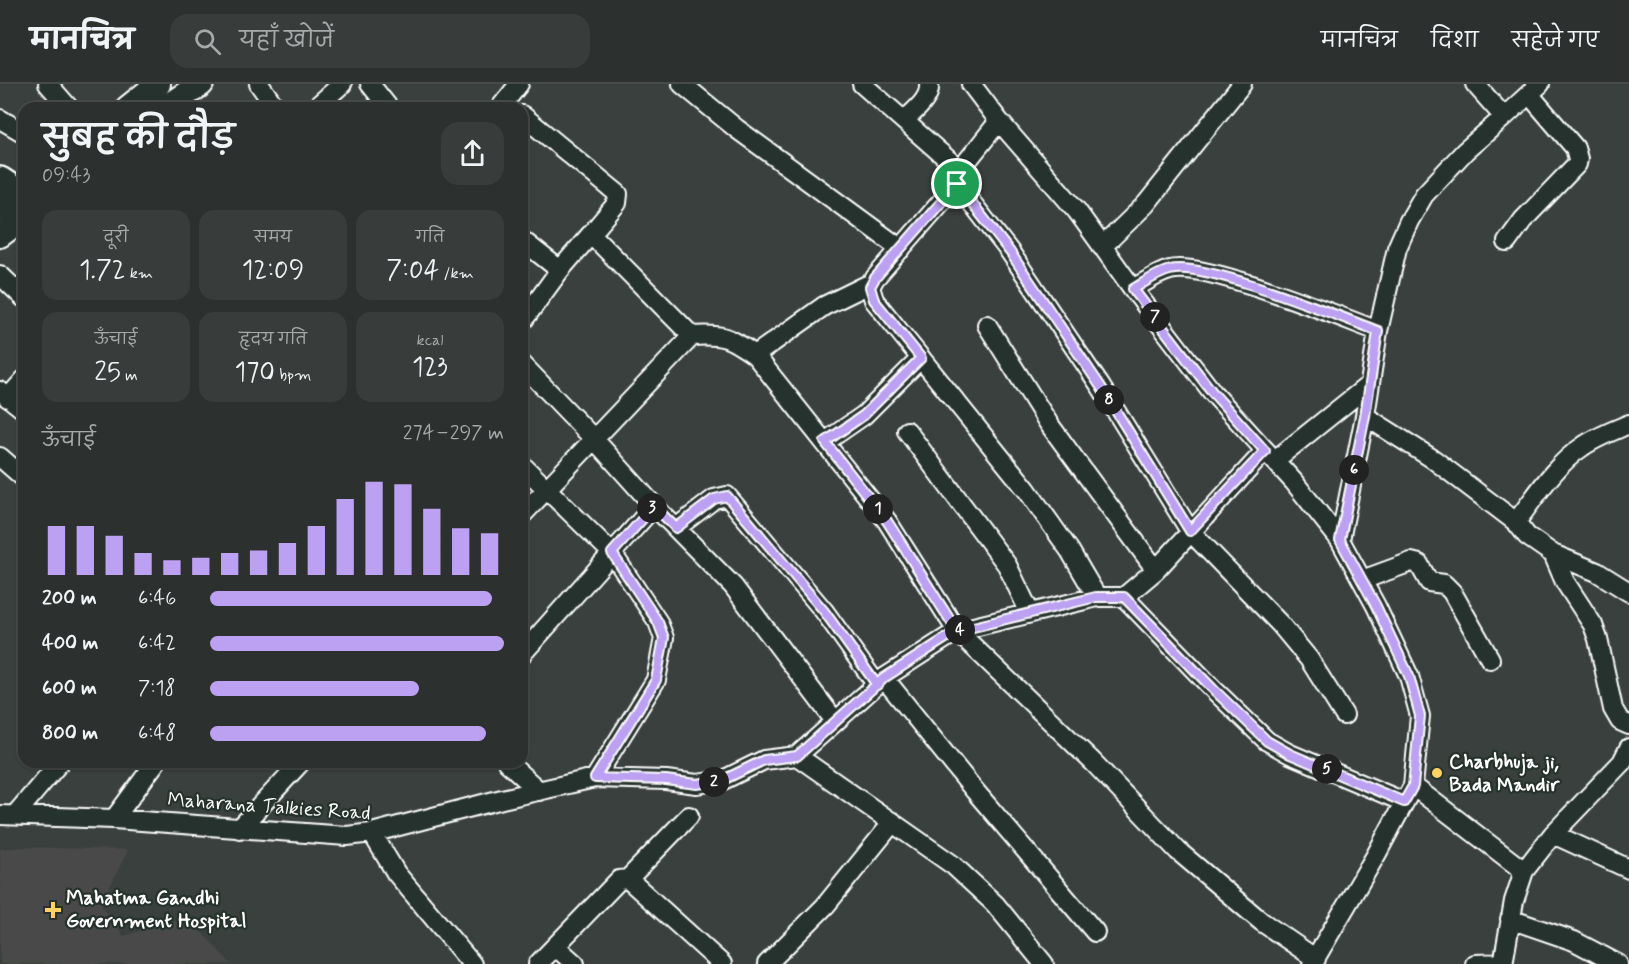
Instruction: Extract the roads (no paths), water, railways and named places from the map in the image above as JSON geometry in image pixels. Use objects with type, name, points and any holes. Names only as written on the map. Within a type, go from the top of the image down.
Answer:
[{"type":"main road","points":[[145,102],[201,84]]},
{"type":"main road","points":[[0,235],[15,198]]},
{"type":"street","points":[[48,84],[64,102]]},
{"type":"street","points":[[259,84],[272,102]]},
{"type":"street","points":[[322,102],[342,84]]},
{"type":"street","points":[[370,84],[384,102]]},
{"type":"street","points":[[508,102],[519,84]]},
{"type":"street","points":[[682,84],[736,129],[901,249]]},
{"type":"street","points":[[862,84],[904,121],[958,177],[1101,387],[1190,531],[1280,624],[1309,659],[1344,715]]},
{"type":"street","points":[[904,121],[926,98],[930,91],[929,84]]},
{"type":"street","points":[[528,508],[692,336],[716,334],[731,339],[755,355],[887,521],[957,631],[1093,762],[1178,850],[1262,922],[1314,962],[1376,855],[1408,794],[1420,716],[1409,676],[1340,540],[1270,456],[1213,393],[1133,289],[1077,211],[999,122],[971,84]]},
{"type":"street","points":[[1102,247],[1146,204],[1242,84]]},
{"type":"street","points":[[1474,84],[1504,117]]},
{"type":"street","points":[[1340,540],[1365,416],[1378,331],[1397,249],[1409,221],[1425,195],[1464,151],[1535,89],[1575,148],[1578,159],[1576,164],[1523,220],[1507,242]]},
{"type":"street","points":[[0,119],[18,130]]},
{"type":"street","points":[[528,120],[618,194],[617,203],[560,270],[528,314]]},
{"type":"street","points":[[999,122],[870,287],[874,300],[1028,490],[1070,551],[1096,597]]},
{"type":"street","points":[[591,234],[692,336]]},
{"type":"street","points":[[528,245],[560,270]]},
{"type":"street","points":[[1133,289],[1171,269],[1193,269],[1245,283],[1378,331]]},
{"type":"street","points":[[0,275],[18,292]]},
{"type":"street","points":[[755,355],[824,306],[867,285],[870,287]]},
{"type":"street","points":[[987,325],[1049,424],[1156,570]]},
{"type":"street","points":[[825,442],[864,415],[921,358]]},
{"type":"street","points":[[528,370],[654,506],[733,586],[835,722]]},
{"type":"street","points":[[18,384],[4,395],[18,406]]},
{"type":"street","points":[[372,833],[595,778],[666,780],[697,784],[723,780],[764,760],[797,756],[880,681],[957,631],[1096,597],[1124,597],[1156,570],[1190,531],[1270,456],[1370,384]]},
{"type":"street","points":[[1365,416],[1433,459],[1516,522],[1527,536],[1552,554],[1597,572],[1629,591]]},
{"type":"street","points":[[1516,522],[1555,470],[1572,455],[1603,435],[1629,424]]},
{"type":"street","points":[[907,431],[1007,565],[1030,613]]},
{"type":"street","points":[[0,457],[18,473]]},
{"type":"street","points":[[528,471],[612,553],[658,622],[664,638],[656,680],[595,778]]},
{"type":"street","points":[[676,528],[714,499],[727,496],[880,681],[1095,932]]},
{"type":"street","points":[[528,647],[654,506]]},
{"type":"street","points":[[1552,554],[1564,582],[1593,625],[1613,709],[1620,722],[1629,725]]},
{"type":"street","points":[[1362,580],[1411,562],[1419,564],[1429,582],[1444,584],[1452,592],[1490,659]]},
{"type":"street","points":[[1124,597],[1267,741],[1290,754],[1408,794],[1524,871]]},
{"type":"street","points":[[797,756],[953,865],[995,904],[1044,964]]},
{"type":"street","points":[[1475,964],[1503,964],[1510,919],[1524,871],[1553,834],[1626,759]]},
{"type":"street","points":[[7,815],[54,768]]},
{"type":"street","points":[[114,819],[152,768]]},
{"type":"street","points":[[239,829],[295,768]]},
{"type":"street","points":[[514,768],[539,791]]},
{"type":"street","name":"Maharana Talkies Road","points":[[7,815],[114,819],[347,837],[372,833],[396,873],[472,964]]},
{"type":"street","points":[[538,964],[619,880],[628,879],[689,816]]},
{"type":"street","points":[[766,964],[825,906],[893,822]]},
{"type":"street","points":[[1553,834],[1629,869]]},
{"type":"street","points":[[628,879],[722,964]]},
{"type":"street","points":[[1510,919],[1574,941],[1618,964]]},
{"type":"street","points":[[555,946],[575,964]]},
{"type":"place","name":"Charbhuja ji, Bada Mandir","points":[[1437,773]]},
{"type":"place","name":"Mahatma Gandhi Government Hospital","points":[[53,910]]}]
